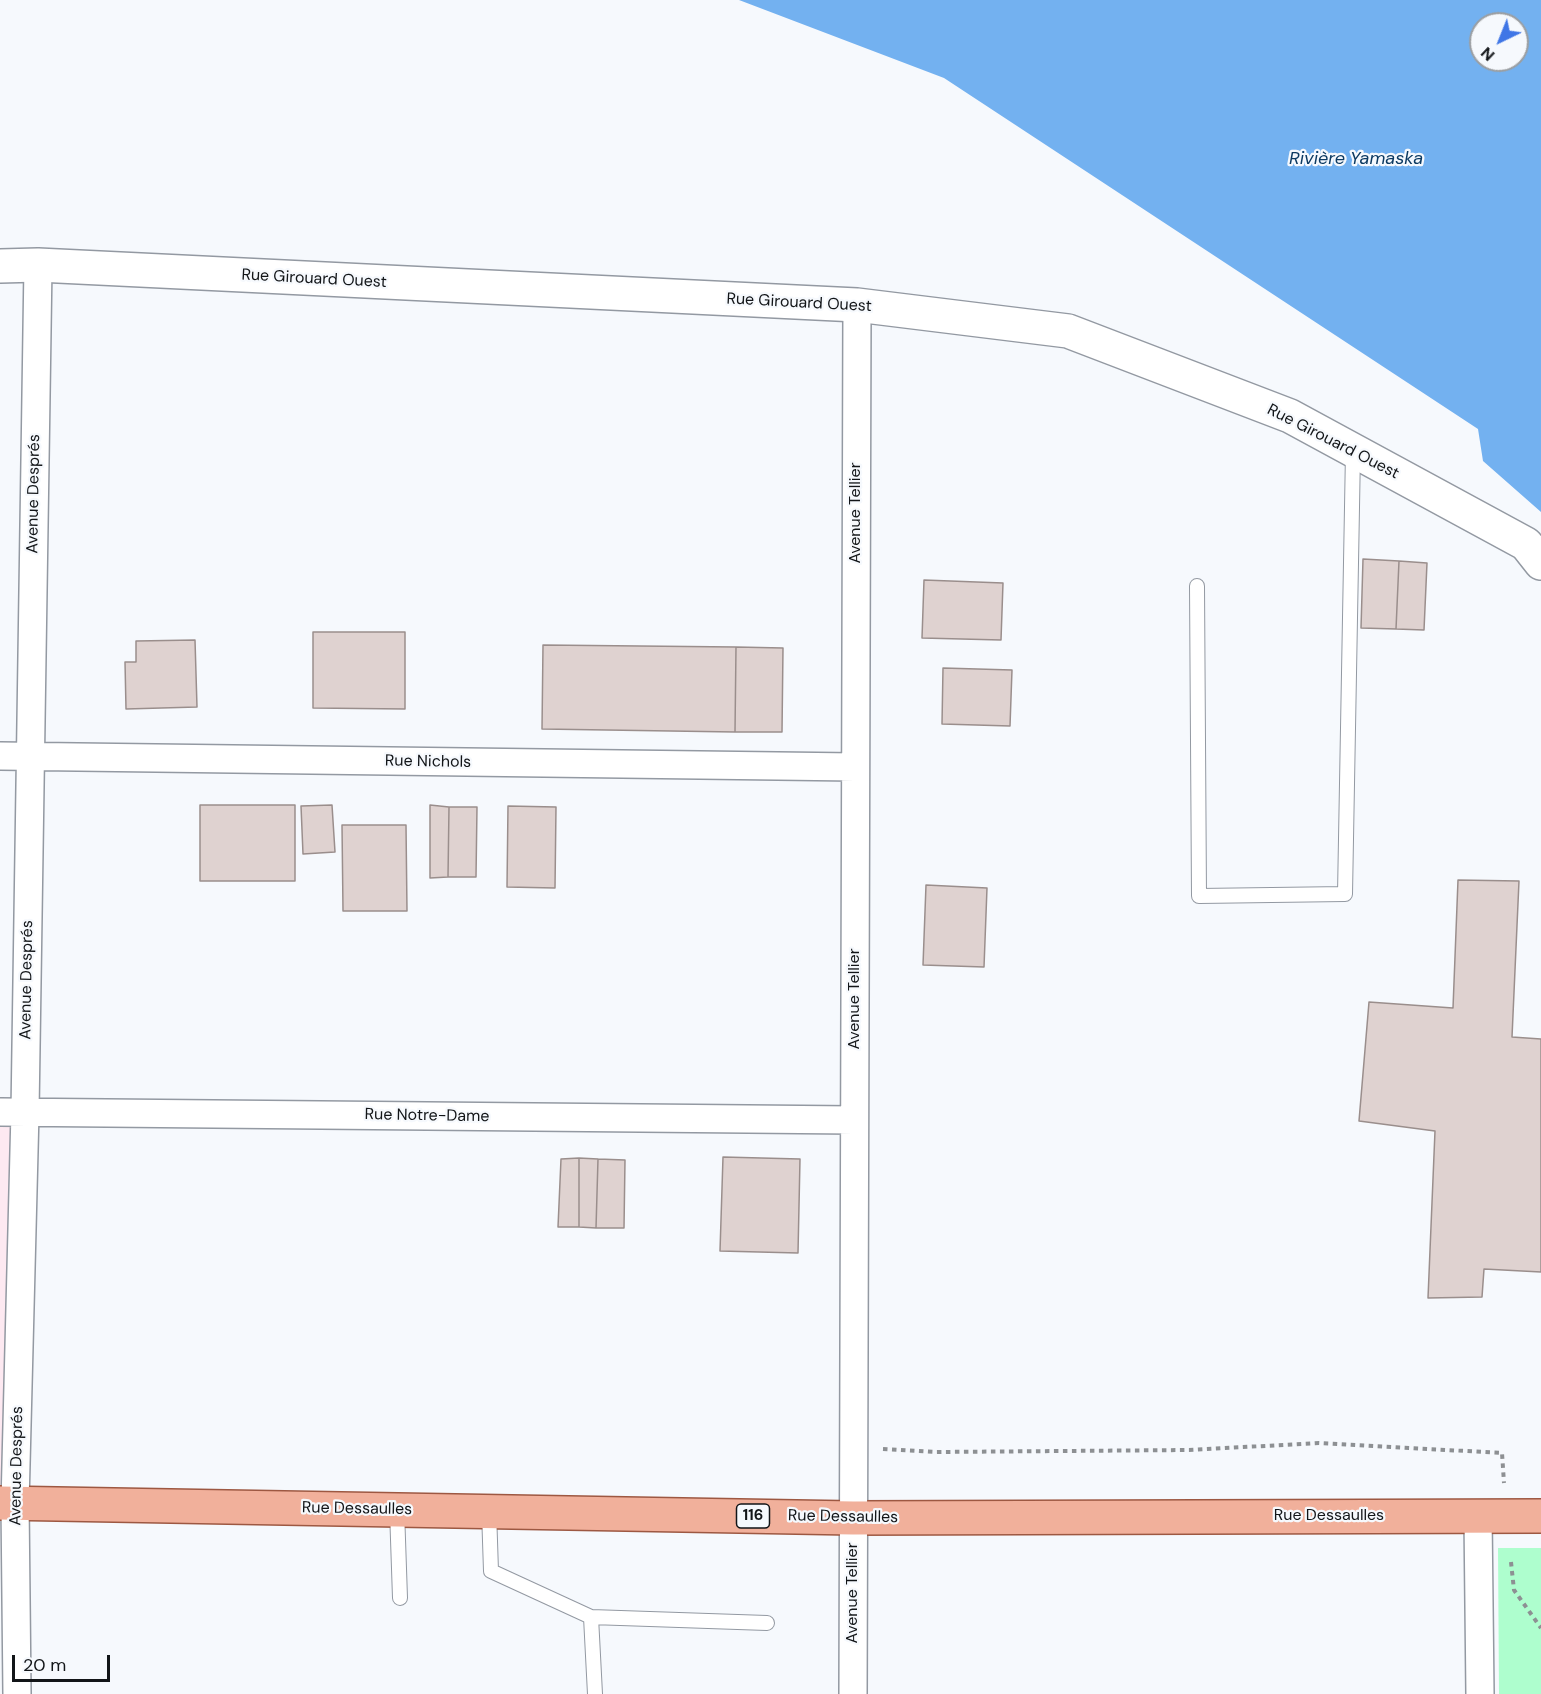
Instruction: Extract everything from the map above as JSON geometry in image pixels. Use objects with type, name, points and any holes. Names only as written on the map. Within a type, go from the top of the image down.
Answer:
[{"type":"main road","name":"Rue Dessaulles","points":[[8,1503],[853,1518],[1541,1516]]},
{"type":"street","name":"Rue Girouard Ouest","points":[[0,266],[857,305],[1068,331],[1290,416],[1526,544],[1541,563]]},
{"type":"street","name":"Avenue Després","points":[[17,1694],[8,1503],[12,1112],[30,757],[38,266]]},
{"type":"street","name":"Avenue Tellier","points":[[853,1694],[857,305]]},
{"type":"street","name":"Rue Nichols","points":[[0,756],[855,767]]},
{"type":"street","name":"Rue Notre-Dame","points":[[12,1112],[855,1120]]},
{"type":"street","points":[[1480,1694],[1492,1516]]},
{"type":"lane","points":[[1197,586],[1199,896],[1345,894],[1353,450]]},
{"type":"lane","points":[[397,1510],[400,1598]]},
{"type":"lane","points":[[489,1511],[491,1571],[591,1617],[767,1623]]},
{"type":"lane","points":[[591,1617],[595,1694]]},
{"type":"path","points":[[854,1448],[936,1452],[1166,1450],[1320,1443],[1502,1453],[1492,1516],[1514,1590],[1541,1628]]},
{"type":"shaded area","points":[[0,1112],[25,1112],[15,1503],[0,1503]]},
{"type":"green space","points":[[1498,1548],[1541,1548],[1541,1694],[1499,1694]]},
{"type":"water","name":"Rivière Yamaska","points":[[739,0],[1541,0],[1541,512],[1483,461],[1478,429],[944,78]]},
{"type":"building","points":[[1363,559],[1399,561],[1396,629],[1361,628]]},
{"type":"building","points":[[1399,561],[1427,563],[1424,630],[1396,629]]},
{"type":"building","points":[[924,580],[1003,583],[1001,640],[922,638]]},
{"type":"building","points":[[313,632],[405,632],[405,709],[313,708]]},
{"type":"building","points":[[195,640],[197,707],[126,709],[125,662],[136,662],[136,641]]},
{"type":"building","points":[[543,645],[736,647],[735,732],[542,729]]},
{"type":"building","points":[[736,647],[783,648],[782,732],[735,732]]},
{"type":"building","points":[[943,668],[1012,670],[1010,726],[942,724]]},
{"type":"building","points":[[200,805],[295,805],[295,881],[200,881]]},
{"type":"building","points":[[332,805],[335,852],[303,854],[301,806]]},
{"type":"building","points":[[430,805],[449,807],[448,877],[430,878]]},
{"type":"building","points":[[508,806],[556,807],[555,888],[507,887]]},
{"type":"building","points":[[449,807],[477,807],[476,877],[448,877]]},
{"type":"building","points":[[342,825],[406,825],[407,911],[343,911]]},
{"type":"building","points":[[1458,880],[1519,881],[1512,1037],[1541,1039],[1541,1272],[1484,1269],[1482,1297],[1428,1298],[1435,1131],[1359,1121],[1369,1002],[1453,1008]]},
{"type":"building","points":[[926,885],[987,888],[984,967],[923,965]]},
{"type":"building","points":[[723,1157],[800,1159],[798,1253],[720,1251]]},
{"type":"building","points":[[579,1158],[579,1227],[558,1227],[561,1159]]},
{"type":"building","points":[[579,1158],[598,1159],[596,1228],[579,1227]]},
{"type":"building","points":[[598,1159],[625,1160],[624,1228],[596,1228]]}]
